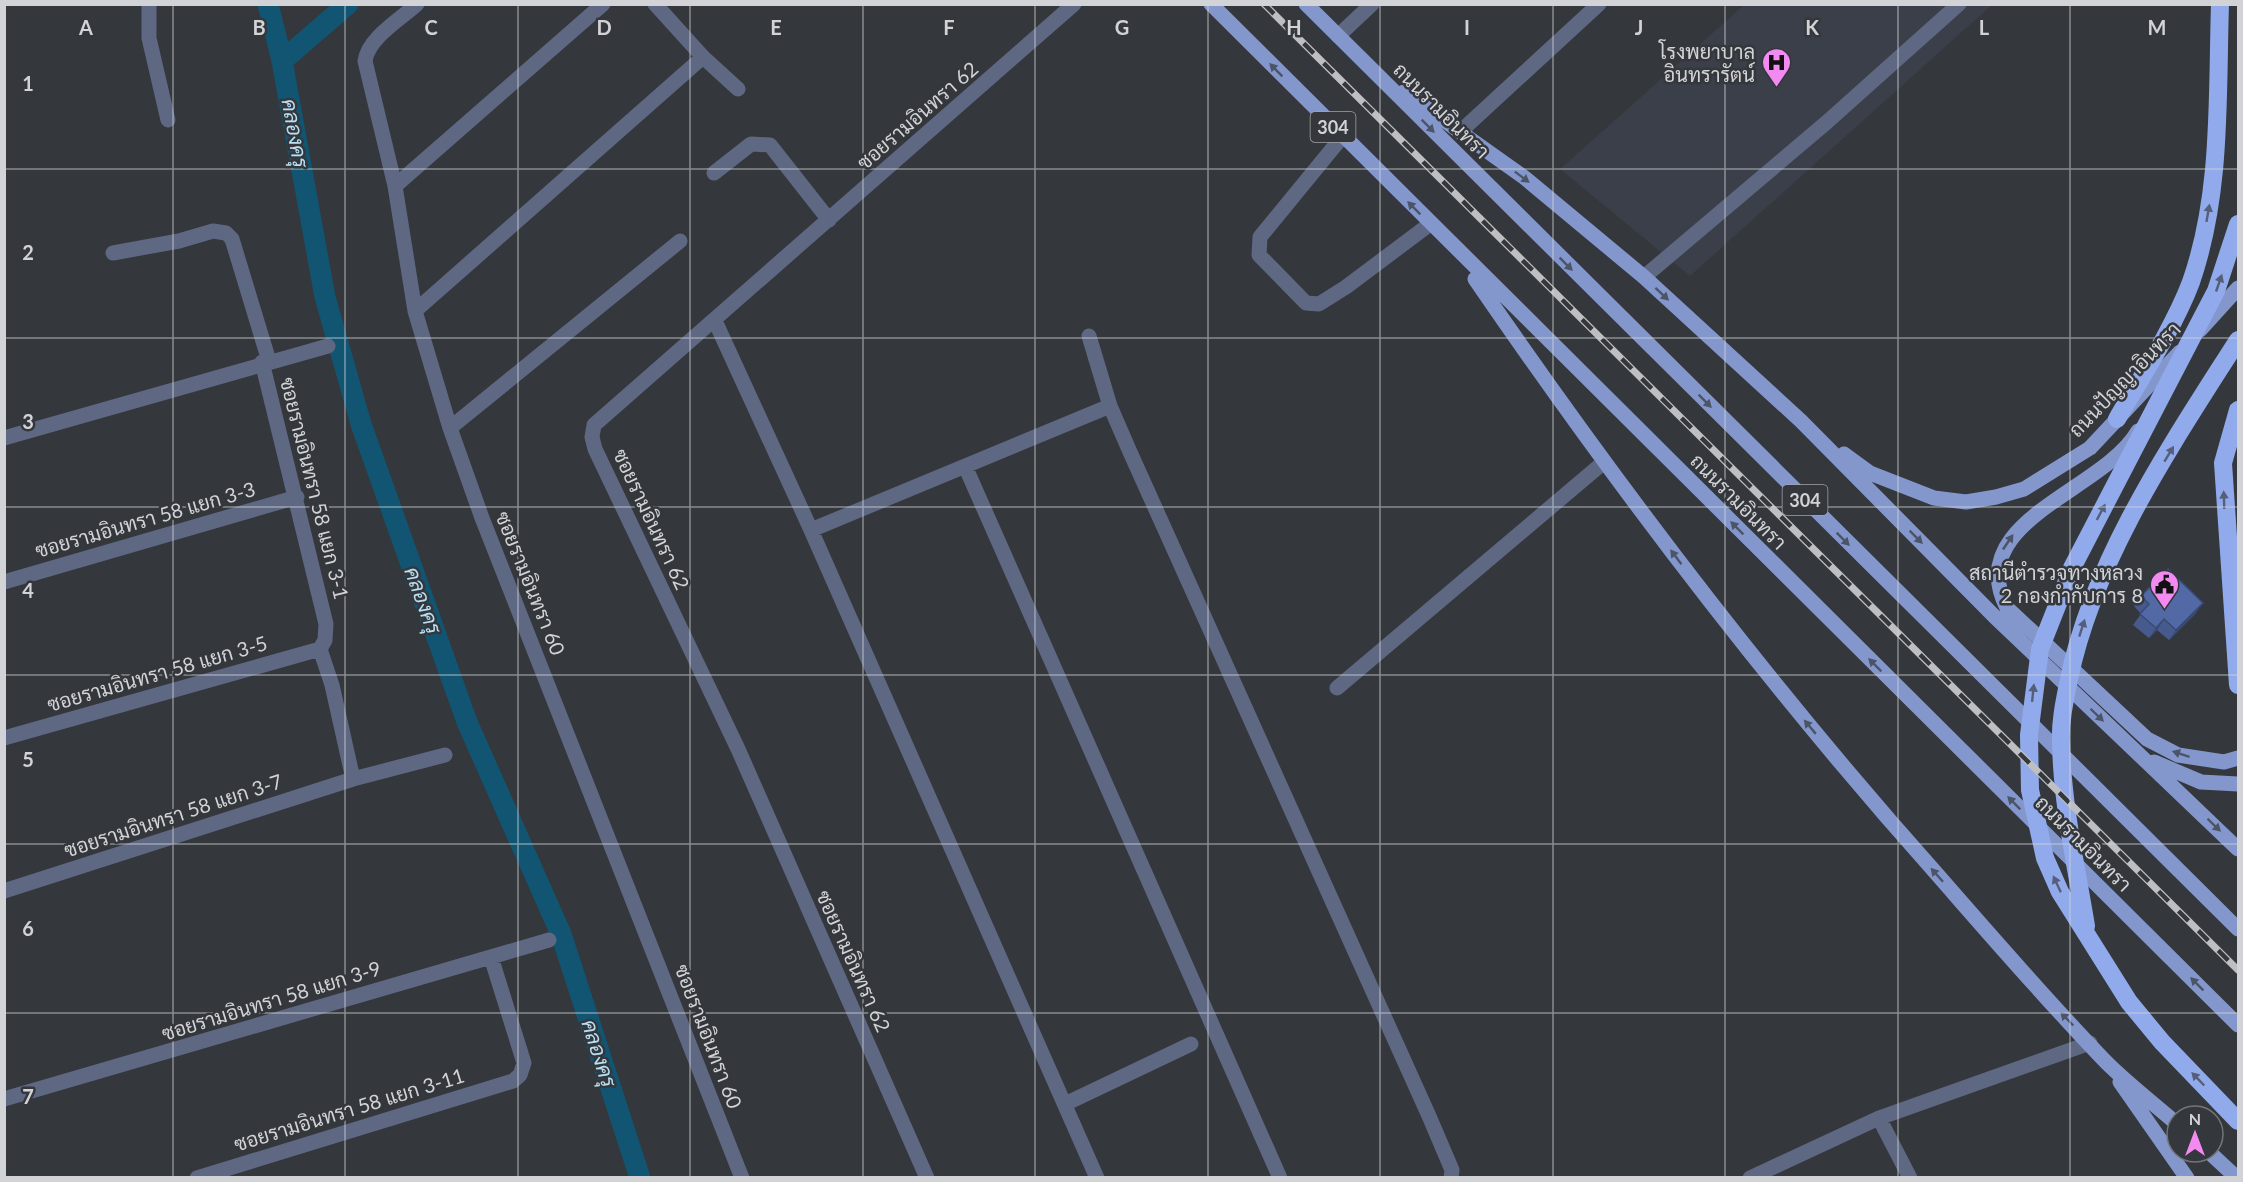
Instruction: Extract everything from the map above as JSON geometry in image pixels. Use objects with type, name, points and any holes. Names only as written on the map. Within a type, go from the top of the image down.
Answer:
[{"type":"highway","points":[[2117,419],[2190,283],[2205,234],[2214,179],[2220,4]]},
{"type":"highway","points":[[2238,224],[2217,291],[2072,568],[2040,649],[2029,735],[2030,790],[2045,858],[2060,892],[2129,1002],[2155,1034],[2238,1121]]},
{"type":"highway","points":[[2087,934],[2064,787],[2061,740],[2076,648],[2094,590],[2130,518],[2238,340]]},
{"type":"highway","points":[[2238,410],[2223,463],[2238,685]]},
{"type":"main road","name":"ถนนรามอินทรา","points":[[1211,4],[1342,137],[2238,1025]]},
{"type":"main road","name":"ถนนรามอินทรา","points":[[1306,4],[2238,929]]},
{"type":"main road","points":[[1372,70],[1525,178],[1644,277],[1801,421],[1994,616],[2238,849]]},
{"type":"main road","points":[[1455,249],[1604,462],[1747,651],[1874,804],[2033,983],[2090,1042],[2187,1178]]},
{"type":"main road","name":"ถนนปัญญาอินทรา","points":[[1801,421],[1870,473],[1934,498],[1966,502],[2024,489],[2090,448],[2238,288]]},
{"type":"main road","points":[[2175,357],[2136,435],[2107,464],[2015,531],[1999,559],[1997,589],[2007,608],[2147,738],[2178,755],[2224,762],[2238,758]]},
{"type":"main road","points":[[2141,756],[2201,782],[2238,784]]},
{"type":"main road","points":[[2107,1063],[2165,1114]]},
{"type":"main road","points":[[2222,1164],[2237,1178]]},
{"type":"street","points":[[148,4],[149,38],[168,120]]},
{"type":"street","name":"ซอยรามอินทรา 60","points":[[417,4],[376,40],[366,53],[365,68],[394,186],[415,310],[450,428],[482,518],[742,1178]]},
{"type":"street","points":[[394,186],[603,4]]},
{"type":"street","points":[[655,4],[703,57],[738,89]]},
{"type":"street","name":"ซอยรามอินทรา 62","points":[[927,1178],[738,749],[595,449],[592,437],[594,425],[1074,4]]},
{"type":"street","points":[[1338,36],[1372,4]]},
{"type":"street","points":[[1461,131],[1599,4]]},
{"type":"street","points":[[1644,277],[1827,122],[1959,4]]},
{"type":"street","points":[[415,310],[703,57]]},
{"type":"street","points":[[1342,137],[1260,237],[1259,255],[1306,303],[1319,304],[1346,287],[1430,224]]},
{"type":"street","points":[[714,173],[751,144],[770,145],[829,220]]},
{"type":"street","points":[[113,253],[179,242],[213,231],[226,233],[232,239],[266,362],[328,346]]},
{"type":"street","points":[[450,428],[680,241]]},
{"type":"street","points":[[715,321],[811,530],[1097,1178]]},
{"type":"street","points":[[1089,336],[1110,406],[1429,1116],[1452,1170],[1451,1178]]},
{"type":"street","name":"ซอยรามอินทรา 58 แยก 3-1","points":[[4,438],[266,362],[326,624],[325,640],[320,649],[332,685],[354,779]]},
{"type":"street","points":[[811,530],[1110,406]]},
{"type":"street","points":[[1338,688],[1604,462]]},
{"type":"street","points":[[965,466],[1280,1178]]},
{"type":"street","name":"ซอยรามอินทรา 58 แยก 3-3","points":[[4,582],[297,497]]},
{"type":"street","name":"ซอยรามอินทรา 58 แยก 3-5","points":[[4,738],[320,649]]},
{"type":"street","name":"ซอยรามอินทรา 58 แยก 3-7","points":[[4,891],[354,779],[445,755]]},
{"type":"street","name":"ซอยรามอินทรา 58 แยก 3-9","points":[[4,1099],[300,1015],[549,940]]},
{"type":"street","name":"ซอยรามอินทรา 58 แยก 3-11","points":[[197,1178],[513,1081],[523,1070],[523,1058],[491,957]]},
{"type":"street","points":[[1749,1178],[1879,1118],[2090,1042]]},
{"type":"street","points":[[1065,1104],[1191,1044]]},
{"type":"street","points":[[1879,1118],[1910,1178]]},
{"type":"shaded area","name":"โรงพยาบาล อินทรารัตน์","points":[[1744,5],[1992,5],[1690,276],[1560,169]]},
{"type":"building","name":"สถานีตำรวจทางหลวง 2 กองกำกับการ 8","points":[[2168,569],[2203,603],[2176,630],[2164,619],[2156,628],[2140,614],[2149,604],[2141,596]]},
{"type":"waterway","name":"คลองครุ","points":[[268,4],[282,61],[325,297],[361,424],[467,722],[561,934],[640,1178]]},
{"type":"waterway","points":[[282,61],[348,4]]},
{"type":"railway","points":[[1264,4],[2238,970]]},
{"type":"place","name":"โรงพยาบาล อินทรารัตน์","points":[[1776,88]]},
{"type":"place","name":"สถานีตำรวจทางหลวง 2 กองกำกับการ 8","points":[[2164,610]]}]
